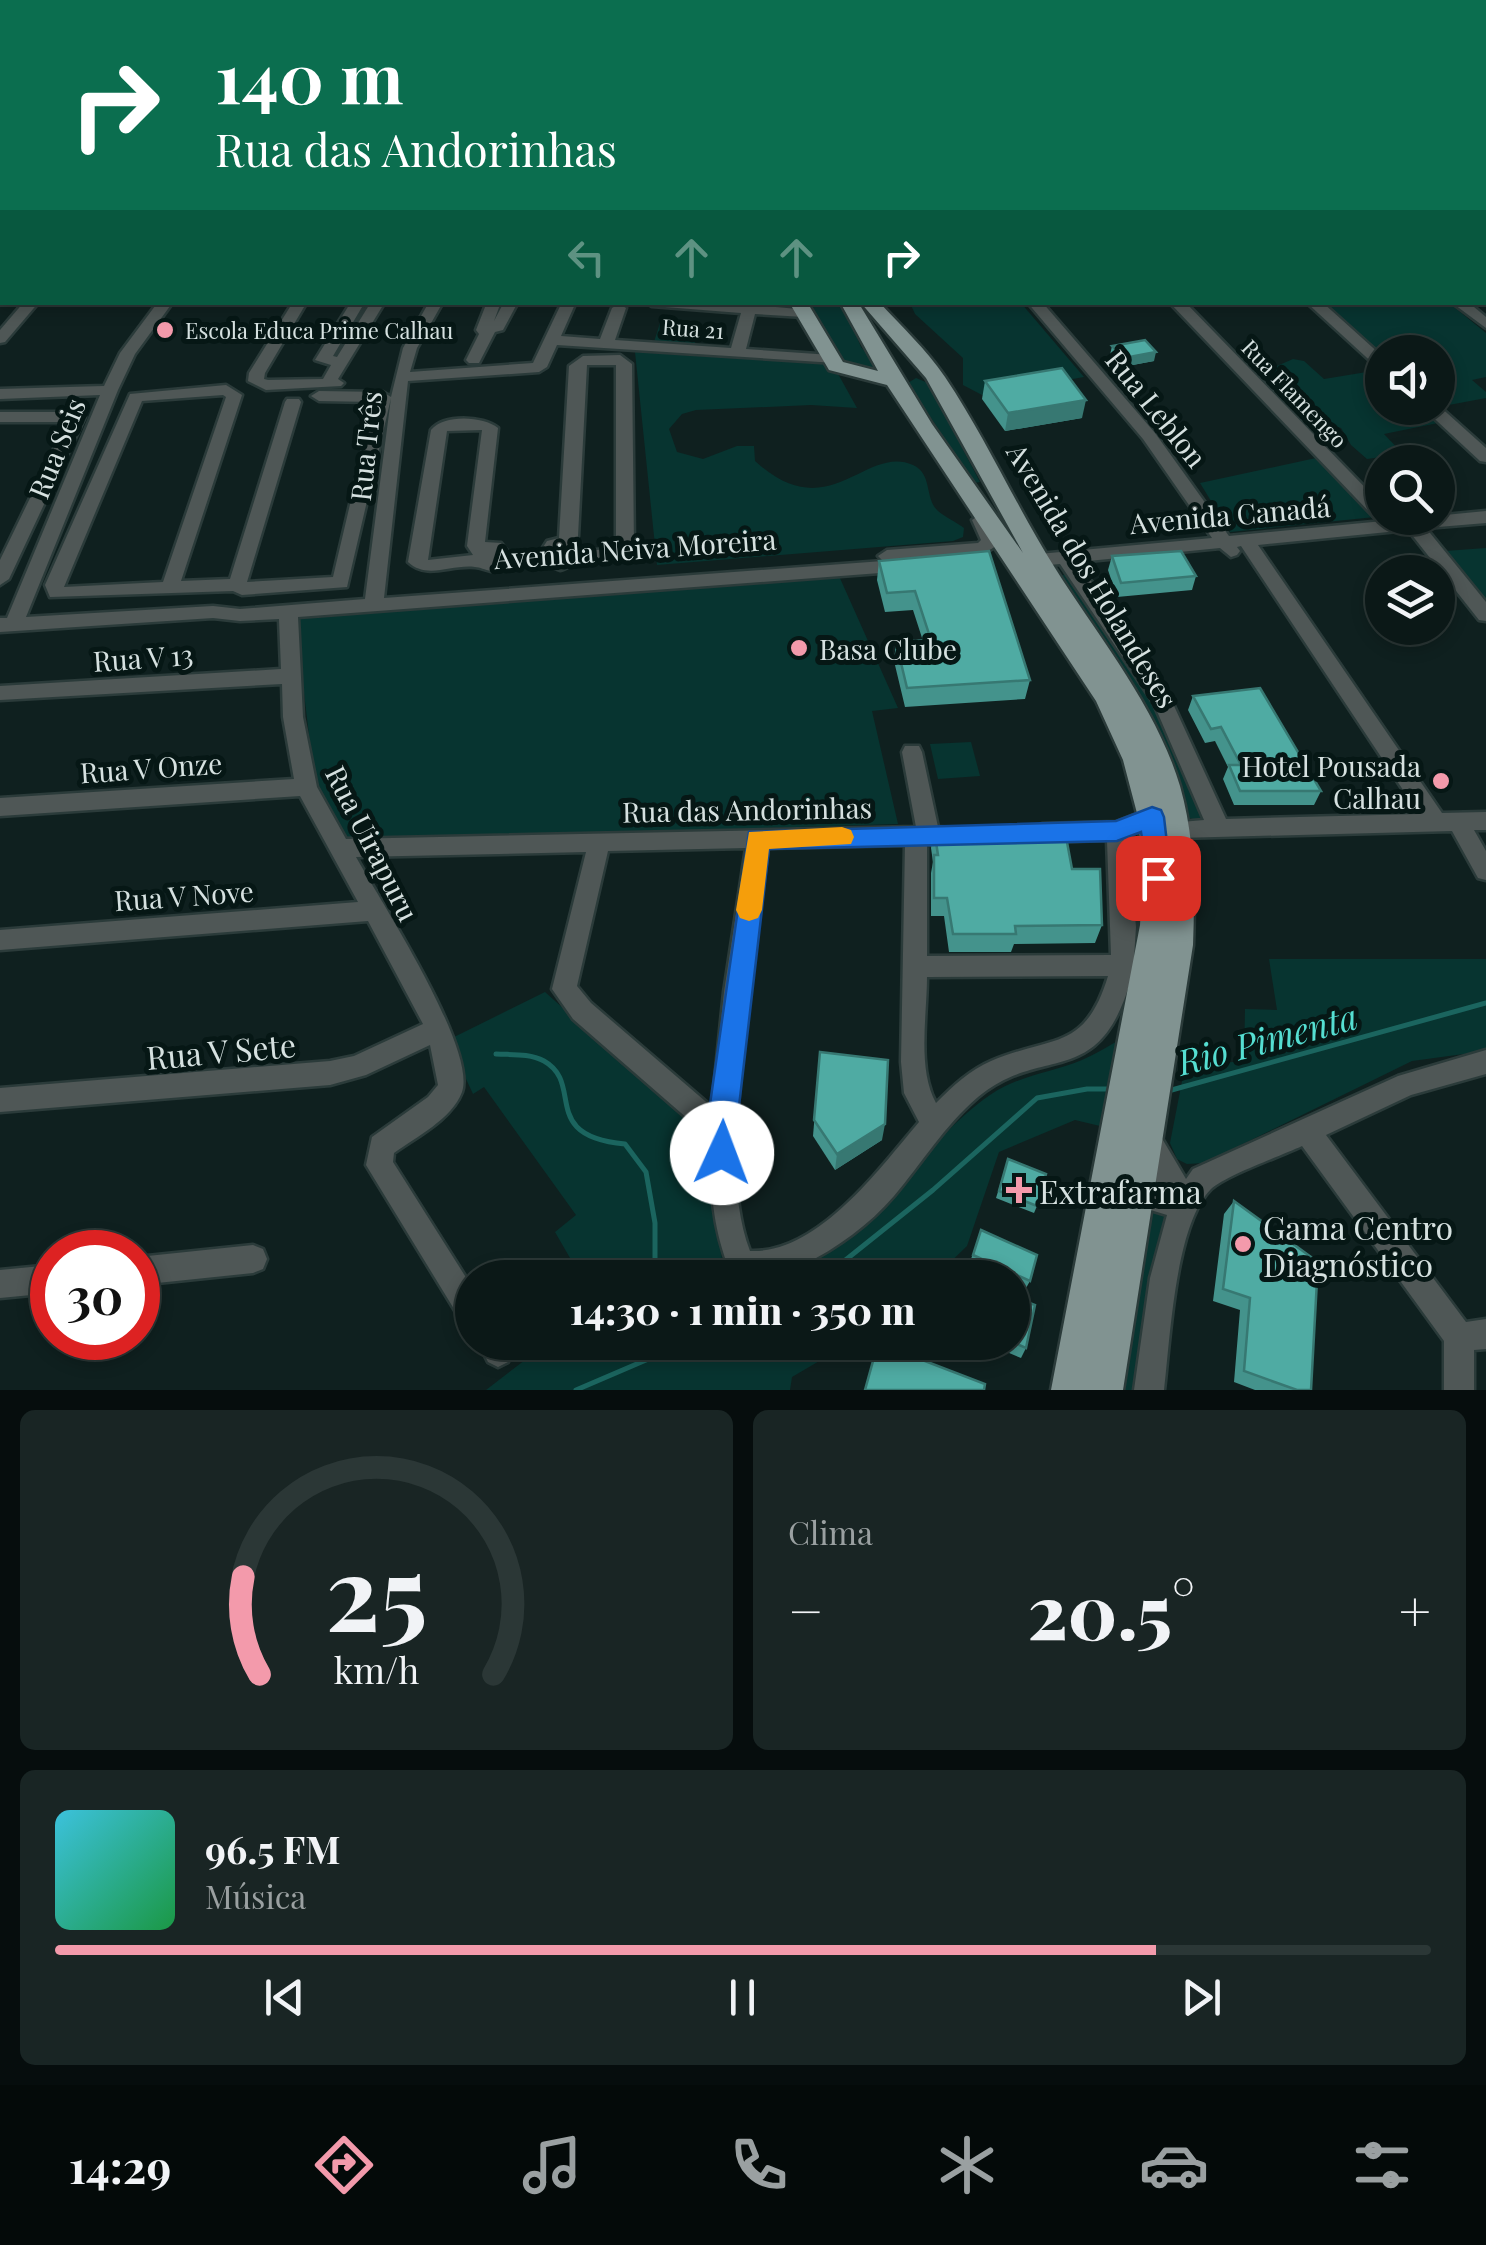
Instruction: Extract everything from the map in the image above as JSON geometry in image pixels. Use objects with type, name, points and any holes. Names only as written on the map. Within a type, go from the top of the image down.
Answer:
[{"type":"main road","name":"Avenida dos Holandeses","points":[[851,305],[896,387],[961,480],[1047,562],[1143,779],[1152,817],[1158,878],[1135,970],[1148,1054]]},
{"type":"main road","name":"Avenida dos Holandeses","points":[[872,305],[943,390],[1148,732],[1178,829],[1180,924],[1148,1054],[1138,1193],[1104,1390]]},
{"type":"main road","points":[[886,305],[922,361]]},
{"type":"main road","points":[[801,308],[831,360],[846,370],[896,387],[909,374],[930,378],[943,390]]},
{"type":"main road","name":"Avenida dos Holandeses","points":[[1070,1390],[1141,1120]]},
{"type":"street","points":[[0,340],[29,305]]},
{"type":"street","name":"Rua Seis","points":[[7,624],[128,353],[164,305]]},
{"type":"street","points":[[237,584],[240,589],[306,586],[337,584],[344,578],[384,397],[266,385],[256,380],[257,372],[298,305]]},
{"type":"street","points":[[342,362],[323,360],[356,305]]},
{"type":"street","points":[[324,390],[376,305]]},
{"type":"street","name":"Rua Três","points":[[375,600],[400,379],[410,348],[434,305]]},
{"type":"street","points":[[493,305],[482,328],[488,331],[498,328],[510,305]]},
{"type":"street","points":[[324,390],[400,379],[534,370],[542,362],[568,305]]},
{"type":"street","points":[[694,305],[801,308]]},
{"type":"street","name":"Rua Leblon","points":[[1037,305],[1239,546],[1486,870]]},
{"type":"street","name":"Rua Flamengo","points":[[1179,305],[1365,497]]},
{"type":"street","points":[[1316,305],[1365,349]]},
{"type":"street","points":[[1462,305],[1486,324]]},
{"type":"street","points":[[606,344],[619,308]]},
{"type":"street","points":[[737,353],[749,309]]},
{"type":"street","points":[[474,360],[488,331]]},
{"type":"street","name":"Rua 21","points":[[553,340],[831,360]]},
{"type":"street","points":[[481,556],[426,566],[417,562],[439,430],[443,426],[482,424],[490,428],[476,546],[481,556],[490,563],[508,558],[556,562],[567,551],[570,536],[577,366],[586,361],[620,360],[624,364],[625,549],[616,556],[567,551]]},
{"type":"street","points":[[0,394],[110,390]]},
{"type":"street","points":[[191,604],[234,396],[230,390],[136,396],[54,588],[63,594],[191,604],[237,584],[294,402]]},
{"type":"street","points":[[0,418],[77,417],[0,579]]},
{"type":"street","points":[[1449,425],[1486,457]]},
{"type":"street","name":"Avenida Neiva Moreira","points":[[7,624],[191,604],[242,606],[375,600],[984,548],[990,538],[961,480]]},
{"type":"street","name":"Avenida Canadá","points":[[1455,523],[1486,517]]},
{"type":"street","name":"Avenida Canadá","points":[[1239,546],[1365,524]]},
{"type":"street","name":"Avenida Canadá","points":[[1047,562],[1365,535]]},
{"type":"street","points":[[1422,535],[1486,615]]},
{"type":"street","points":[[508,558],[512,590]]},
{"type":"street","points":[[533,588],[540,558]]},
{"type":"street","points":[[1047,562],[1162,700],[1219,828]]},
{"type":"street","name":"Avenida Neiva Moreira","points":[[533,588],[1047,562]]},
{"type":"street","name":"Avenida Neiva Moreira","points":[[191,604],[288,611],[375,600]]},
{"type":"street","name":"Rua Uirapuru","points":[[288,611],[288,676],[306,787],[440,1029],[450,1089],[438,1106],[381,1146],[378,1160],[455,1285]]},
{"type":"street","name":"Rua V 13","points":[[0,694],[288,676]]},
{"type":"street","points":[[912,752],[923,835],[915,967],[916,1084],[920,1102],[934,1124]]},
{"type":"street","name":"Rua V Onze","points":[[0,808],[306,787]]},
{"type":"street","points":[[1023,833],[1117,831],[1152,817]]},
{"type":"street","points":[[1178,829],[1486,821]]},
{"type":"street","points":[[758,839],[721,1132],[730,1238],[744,1265],[761,1267],[781,1261],[868,1204],[934,1124],[980,1081],[998,1070],[1079,1046],[1091,1035],[1135,970],[1117,831]]},
{"type":"street","name":"Rua das Andorinhas","points":[[340,848],[986,834]]},
{"type":"street","points":[[600,842],[564,989],[582,1011],[721,1132]]},
{"type":"street","name":"Rua V Nove","points":[[0,940],[372,911]]},
{"type":"street","points":[[915,967],[1135,970]]},
{"type":"street","name":"Rua V Sete","points":[[0,1100],[330,1073],[356,1067],[440,1029]]},
{"type":"street","points":[[1149,1390],[1170,1262],[1189,1196],[1210,1173],[1407,1084],[1486,1062]]},
{"type":"street","points":[[1141,1120],[1173,1187],[1189,1196]]},
{"type":"street","points":[[1306,1130],[1473,1336],[1459,1390]]},
{"type":"street","points":[[1138,1193],[1171,1203],[1189,1196]]},
{"type":"street","points":[[160,1269],[253,1260]]},
{"type":"street","points":[[0,1284],[30,1281]]},
{"type":"green space","points":[[803,305],[843,305],[861,347],[875,364],[874,368],[862,370],[839,363]]},
{"type":"green space","points":[[911,305],[1023,305],[1084,377],[982,395],[963,385],[963,358],[915,314]]},
{"type":"green space","points":[[1322,305],[1451,305],[1486,333],[1486,377],[1472,380],[1486,392],[1486,398],[1455,404],[1455,335],[1365,335],[1365,342]]},
{"type":"green space","points":[[661,320],[700,323],[694,345],[654,342]]},
{"type":"green space","points":[[635,352],[826,364],[837,372],[857,408],[811,405],[696,410],[682,414],[669,429],[677,452],[703,459],[737,446],[754,446],[755,461],[781,480],[804,487],[825,487],[878,465],[913,465],[923,474],[934,506],[964,528],[963,537],[953,541],[657,565]]},
{"type":"green space","points":[[1293,359],[1304,361],[1324,379],[1365,372],[1365,425],[1428,425],[1384,434],[1394,445],[1365,445],[1365,457],[1351,445],[1341,428],[1332,425],[1313,433],[1278,385],[1263,372]]},
{"type":"green space","points":[[916,378],[928,383],[980,482],[974,483],[908,383]]},
{"type":"green space","points":[[1316,458],[1365,507],[1365,518],[1230,532],[1200,483]]},
{"type":"green space","points":[[1486,548],[1486,602],[1455,563],[1455,555],[1445,551]]},
{"type":"green space","points":[[1068,571],[1168,725],[1208,823],[1185,817],[1128,683],[1062,576]]},
{"type":"green space","points":[[839,576],[898,708],[872,711],[898,824],[349,840],[315,785],[295,618]]},
{"type":"green space","points":[[971,742],[980,776],[938,779],[930,744]]},
{"type":"green space","points":[[1269,959],[1486,959],[1486,1051],[1412,1061],[1204,1163],[1187,1164],[1177,1159],[1170,1143],[1185,1066],[1244,1061],[1245,1009],[1277,1010]]},
{"type":"green space","points":[[545,992],[707,1137],[723,1260],[571,1260],[555,1232],[576,1215],[484,1087],[473,1094],[448,1040]]},
{"type":"green space","points":[[1123,1038],[1100,1126],[1075,1120],[999,1152],[967,1246],[953,1260],[808,1260],[852,1228],[963,1116],[990,1095],[1082,1060]]},
{"type":"green space","points":[[1158,1212],[1169,1217],[1138,1390],[1120,1390],[1147,1214]]},
{"type":"green space","points":[[525,1360],[821,1360],[792,1377],[790,1390],[486,1390]]},
{"type":"building","points":[[1145,340],[1156,352],[1124,358],[1112,346]]},
{"type":"building","points":[[1062,368],[1086,400],[1008,413],[985,381]]},
{"type":"building","points":[[989,551],[1030,680],[907,688],[896,642],[931,640],[915,591],[887,593],[879,561]]},
{"type":"building","points":[[1181,551],[1196,576],[1121,583],[1112,556]]},
{"type":"building","points":[[1260,688],[1321,791],[1240,791],[1229,765],[1241,765],[1221,727],[1211,729],[1193,696]]},
{"type":"building","points":[[1064,826],[1072,869],[1100,869],[1102,925],[1015,926],[1016,934],[953,934],[947,898],[934,898],[934,855],[938,855],[934,829]]},
{"type":"building","points":[[820,1052],[888,1060],[885,1124],[837,1154],[814,1120]]},
{"type":"building","name":"Extrafarma","points":[[1008,1159],[1046,1174],[1037,1206],[999,1191]]},
{"type":"building","points":[[1234,1201],[1318,1262],[1311,1390],[1297,1390],[1244,1371],[1250,1298],[1223,1289]]},
{"type":"building","points":[[981,1230],[1037,1255],[1030,1281],[1030,1260],[984,1260],[973,1255]]},
{"type":"building","points":[[1030,1303],[1035,1305],[1030,1329]]},
{"type":"building","points":[[873,1360],[922,1360],[985,1384],[984,1390],[865,1390]]},
{"type":"waterway","name":"Rio Pimenta","points":[[1168,1091],[1486,1003]]},
{"type":"waterway","name":"Rio Pimenta","points":[[496,1054],[544,1061],[556,1071],[567,1108],[581,1131],[625,1144],[646,1172],[655,1223],[655,1260]]},
{"type":"waterway","name":"Rio Pimenta","points":[[846,1260],[933,1190],[1037,1098],[1087,1089],[1114,1089]]},
{"type":"waterway","name":"Rio Pimenta","points":[[576,1390],[646,1360]]},
{"type":"slow traffic","points":[[749,910],[758,839],[842,837]]},
{"type":"place","name":"Escola Educa Prime Calhau","points":[[165,330]]},
{"type":"place","name":"Basa Clube","points":[[799,648]]},
{"type":"place","name":"Hotel Pousada Calhau","points":[[1441,781]]},
{"type":"place","name":"Extrafarma","points":[[1019,1190]]},
{"type":"place","name":"Gama Centro Diagnóstico","points":[[1243,1244]]},
{"type":"route","points":[[722,1153],[721,1132],[758,839],[1117,831],[1152,817],[1158,878]]}]
